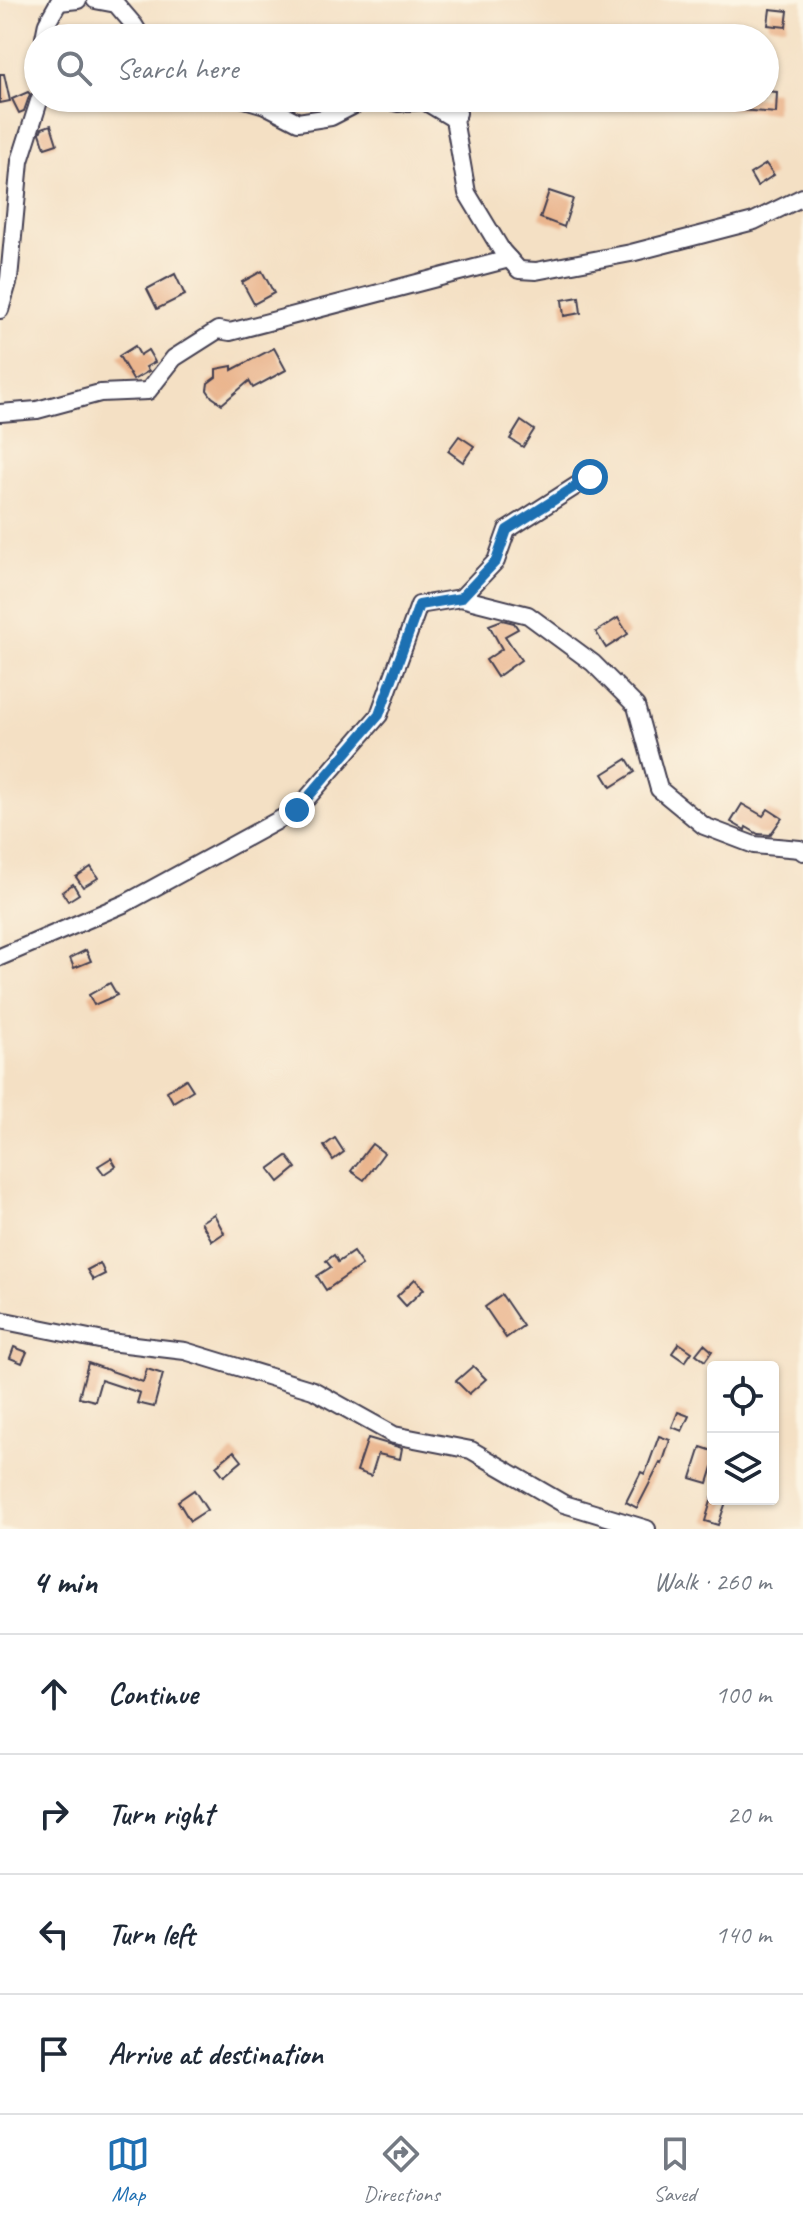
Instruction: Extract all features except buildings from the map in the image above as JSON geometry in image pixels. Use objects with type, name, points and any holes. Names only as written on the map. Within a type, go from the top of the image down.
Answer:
[{"type":"street","points":[[47,24],[60,1],[78,0]]},
{"type":"street","points":[[95,0],[116,4],[133,24]]},
{"type":"street","points":[[0,310],[9,279],[20,161],[36,112]]},
{"type":"street","points":[[279,112],[298,122],[331,117],[342,112]]},
{"type":"street","points":[[447,112],[456,116],[467,193],[502,251],[519,270],[536,271],[631,253],[754,221],[803,197]]},
{"type":"street","points":[[0,413],[37,410],[100,393],[148,391],[174,358],[218,330],[230,332],[509,259]]},
{"type":"street","points":[[461,598],[496,561],[507,530],[590,477]]},
{"type":"street","points":[[0,957],[126,903],[297,810],[379,715],[419,605],[461,598],[528,615],[593,663],[636,706],[659,789],[704,826],[754,845],[800,849],[803,852]]},
{"type":"street","points":[[0,1320],[109,1342],[185,1351],[313,1390],[394,1435],[471,1450],[564,1504],[647,1529]]},
{"type":"route","points":[[297,810],[379,715],[419,605],[461,598],[496,561],[507,530],[590,477]]}]
